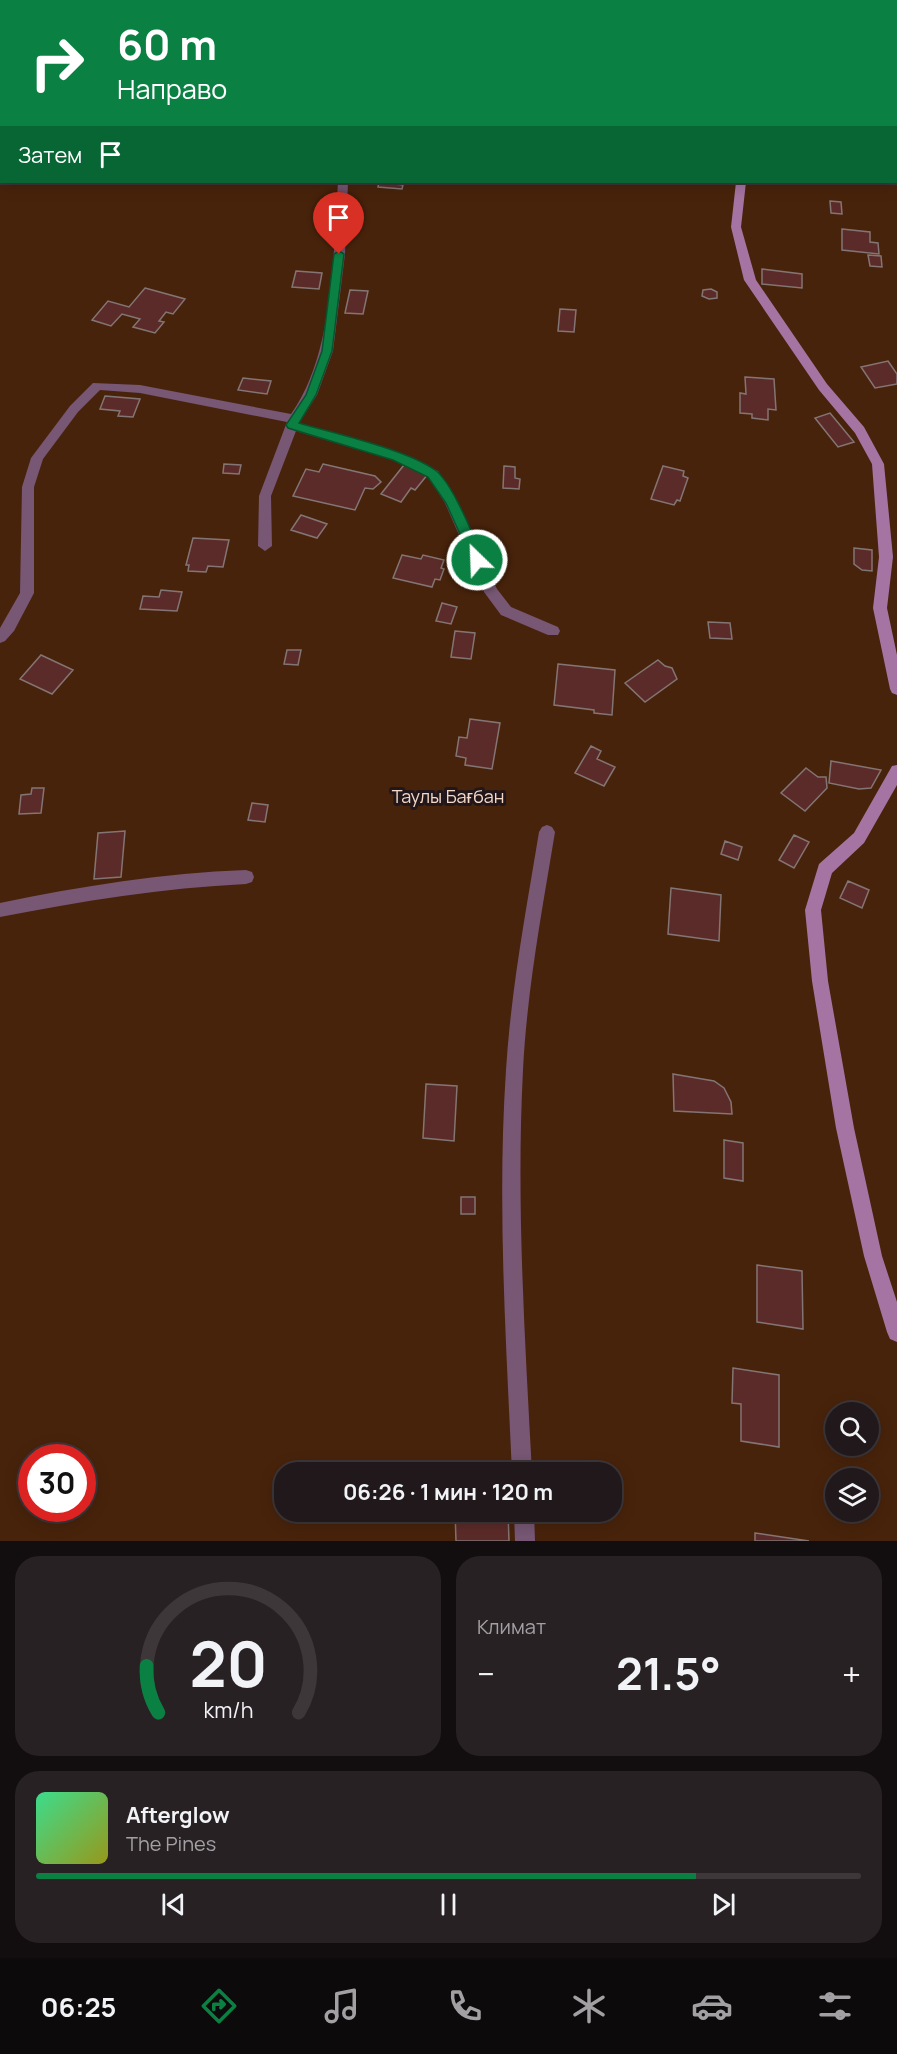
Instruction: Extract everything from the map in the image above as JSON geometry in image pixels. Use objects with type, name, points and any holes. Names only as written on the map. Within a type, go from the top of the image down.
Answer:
[{"type":"street","points":[[265,546],[265,496],[293,422],[311,395],[327,351],[339,254],[343,183]]},
{"type":"street","points":[[741,183],[736,227],[750,280],[823,387],[860,430],[878,464],[886,557],[880,608],[897,689]]},
{"type":"street","points":[[0,637],[9,627],[27,593],[28,487],[37,458],[74,408],[97,386],[140,389],[293,422],[397,457],[432,474],[451,502],[491,592],[506,611],[553,631]]},
{"type":"street","points":[[897,771],[859,838],[825,869],[813,910],[820,981],[845,1128],[873,1256],[897,1332]]},
{"type":"street","points":[[522,1462],[514,1292],[511,1149],[519,1011],[547,832]]},
{"type":"street","points":[[0,910],[58,898],[193,878],[246,877]]},
{"type":"street","points":[[524,1522],[525,1541]]},
{"type":"green space","name":"Таулы Бағбан","points":[[0,183],[897,183],[897,1541],[0,1541]]},
{"type":"building","points":[[379,183],[403,185],[402,189],[378,187]]},
{"type":"building","points":[[830,201],[841,202],[842,214],[831,213]]},
{"type":"building","points":[[842,229],[870,232],[870,242],[878,243],[879,254],[842,250]]},
{"type":"building","points":[[868,255],[881,256],[882,267],[870,266]]},
{"type":"building","points":[[762,269],[802,274],[802,288],[762,284]]},
{"type":"building","points":[[296,271],[322,273],[319,289],[292,287]]},
{"type":"building","points":[[145,288],[185,299],[173,314],[166,312],[159,321],[164,322],[155,333],[133,327],[140,319],[122,314],[111,326],[92,320],[108,301],[129,307]]},
{"type":"building","points":[[711,289],[717,292],[717,298],[709,299],[702,296],[703,290]]},
{"type":"building","points":[[350,290],[368,291],[363,314],[345,313]]},
{"type":"building","points":[[560,309],[576,310],[574,332],[558,331]]},
{"type":"building","points":[[888,361],[897,374],[897,384],[875,388],[861,367]]},
{"type":"building","points":[[745,377],[774,379],[776,410],[768,409],[768,420],[752,418],[752,414],[740,413],[740,393],[746,394]]},
{"type":"building","points":[[243,378],[271,381],[267,394],[238,390]]},
{"type":"building","points":[[105,396],[140,399],[133,417],[118,416],[120,411],[100,409]]},
{"type":"building","points":[[830,413],[854,442],[838,447],[815,418]]},
{"type":"building","points":[[224,464],[241,465],[239,474],[223,473]]},
{"type":"building","points":[[323,464],[375,476],[381,482],[373,489],[365,488],[355,510],[293,496],[306,469],[319,472]]},
{"type":"building","points":[[404,465],[428,474],[415,490],[411,488],[401,502],[381,494]]},
{"type":"building","points":[[504,466],[515,467],[515,478],[520,479],[519,489],[503,488]]},
{"type":"building","points":[[663,466],[684,471],[683,476],[688,478],[680,501],[677,500],[674,505],[651,499]]},
{"type":"building","points":[[301,515],[327,524],[317,538],[291,530]]},
{"type":"building","points":[[193,538],[229,540],[223,567],[208,566],[206,572],[188,571],[189,565],[186,565]]},
{"type":"building","points":[[854,548],[872,550],[872,571],[862,570],[854,564]]},
{"type":"building","points":[[402,555],[421,559],[423,555],[444,560],[440,580],[435,579],[432,587],[393,578]]},
{"type":"building","points":[[161,590],[182,592],[177,611],[140,609],[143,596],[159,597]]},
{"type":"building","points":[[442,603],[457,607],[451,624],[436,621]]},
{"type":"building","points":[[708,622],[730,623],[732,639],[710,638]]},
{"type":"building","points":[[455,631],[475,633],[471,659],[451,657]]},
{"type":"building","points":[[287,650],[301,650],[298,665],[284,664]]},
{"type":"building","points":[[41,655],[73,670],[52,694],[20,679]]},
{"type":"building","points":[[658,660],[672,668],[677,679],[645,702],[625,683]]},
{"type":"building","points":[[558,664],[615,670],[612,715],[594,713],[594,710],[554,705]]},
{"type":"building","points":[[470,719],[500,723],[492,769],[465,765],[466,758],[456,756],[459,737],[467,738]]},
{"type":"building","points":[[591,746],[601,751],[597,759],[615,767],[604,786],[575,773]]},
{"type":"building","points":[[831,761],[881,770],[871,788],[859,789],[829,783]]},
{"type":"building","points":[[806,768],[818,777],[826,777],[827,788],[805,811],[781,793]]},
{"type":"building","points":[[32,788],[44,788],[41,813],[19,814],[21,795],[31,794]]},
{"type":"building","points":[[252,803],[268,805],[265,822],[248,820]]},
{"type":"building","points":[[125,831],[121,877],[94,879],[98,833]]},
{"type":"building","points":[[794,835],[809,842],[794,868],[779,860]]},
{"type":"building","points":[[725,841],[742,847],[738,860],[721,854]]},
{"type":"building","points":[[848,881],[869,890],[862,908],[840,898]]},
{"type":"building","points":[[671,888],[721,895],[719,941],[668,934]]},
{"type":"building","points":[[673,1074],[714,1081],[724,1088],[731,1102],[732,1114],[674,1111]]},
{"type":"building","points":[[426,1084],[457,1086],[454,1141],[423,1138]]},
{"type":"building","points":[[724,1140],[743,1143],[743,1181],[724,1178]]},
{"type":"building","points":[[461,1197],[475,1197],[475,1214],[461,1214]]},
{"type":"building","points":[[757,1265],[802,1271],[803,1329],[757,1322]]},
{"type":"building","points":[[733,1368],[779,1375],[779,1447],[741,1441],[741,1404],[732,1403]]},
{"type":"building","points":[[455,1522],[508,1522],[509,1541],[456,1541]]},
{"type":"building","points":[[755,1533],[809,1541],[755,1541]]},
{"type":"route","points":[[339,254],[327,351],[311,395],[292,425],[397,457],[432,474],[451,502],[477,560]]}]
